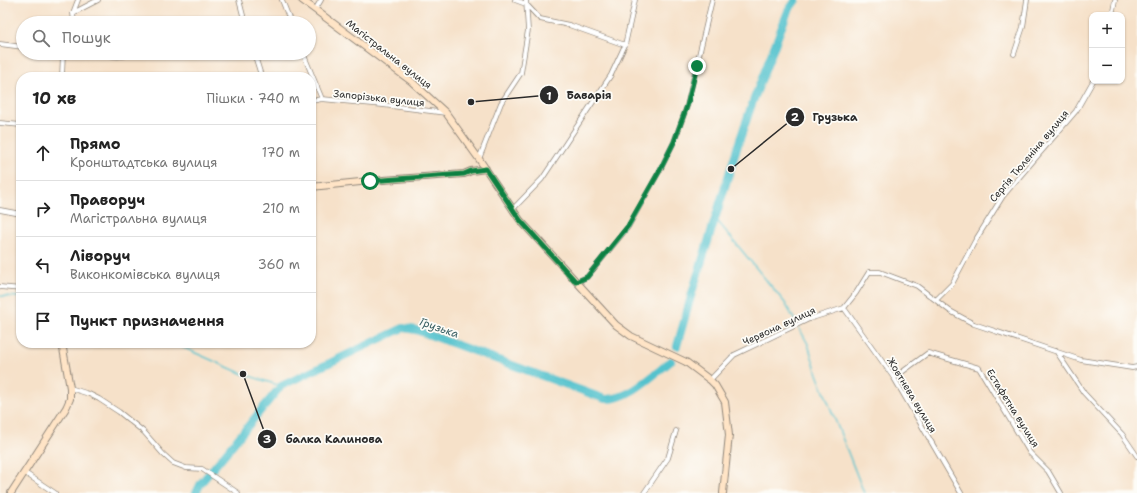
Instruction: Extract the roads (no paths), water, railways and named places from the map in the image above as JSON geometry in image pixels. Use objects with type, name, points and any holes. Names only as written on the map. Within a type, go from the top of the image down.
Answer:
[{"type":"main road","name":"Магістральна вулиця","points":[[302,0],[411,81],[446,113],[486,169],[512,210],[527,229],[616,325],[631,336],[686,362],[710,380],[725,402],[729,435],[723,493]]},
{"type":"main road","points":[[471,171],[479,159]]},
{"type":"main road","points":[[316,186],[464,174],[471,171],[486,169]]},
{"type":"main road","points":[[11,493],[66,408],[70,399],[70,388],[63,348]]},
{"type":"street","points":[[74,15],[78,0]]},
{"type":"street","points":[[74,15],[98,0]]},
{"type":"street","points":[[239,0],[243,16]]},
{"type":"street","points":[[282,0],[288,16]]},
{"type":"street","points":[[315,10],[321,0]]},
{"type":"street","points":[[516,0],[526,2],[540,19],[569,25],[625,45]]},
{"type":"street","points":[[512,210],[542,179],[611,75],[625,45],[635,0]]},
{"type":"street","points":[[576,282],[587,277],[628,226],[674,142],[687,106],[712,0]]},
{"type":"street","points":[[1014,54],[1023,27],[1027,0]]},
{"type":"street","points":[[1113,12],[1115,0]]},
{"type":"street","points":[[479,159],[501,103],[521,73],[528,30],[526,2]]},
{"type":"street","points":[[0,44],[16,46]]},
{"type":"street","points":[[62,72],[63,60]]},
{"type":"street","points":[[256,60],[260,72]]},
{"type":"street","points":[[306,60],[311,72]]},
{"type":"street","name":"Сергія Тюленіна вулиця","points":[[936,300],[952,284],[975,241],[1003,196],[1076,111],[1091,84]]},
{"type":"street","points":[[316,85],[322,100]]},
{"type":"street","name":"Запорізька вулиця","points":[[316,100],[382,105],[446,113]]},
{"type":"street","points":[[0,123],[16,125]]},
{"type":"street","points":[[0,210],[16,213]]},
{"type":"street","points":[[844,308],[856,293],[869,272],[880,272],[917,286],[950,311],[974,324],[1081,360],[1132,368],[1137,367]]},
{"type":"street","points":[[0,287],[16,289]]},
{"type":"street","name":"Жовтнева вулиця","points":[[844,308],[894,378],[961,493]]},
{"type":"street","name":"Червона вулиця","points":[[710,380],[734,355],[809,319],[844,308]]},
{"type":"street","points":[[1055,351],[1084,393],[1122,434],[1137,456]]},
{"type":"street","name":"Естафетна вулиця","points":[[894,378],[928,353],[979,368],[1030,453],[1048,471],[1061,493]]},
{"type":"street","points":[[70,388],[90,394],[119,412],[144,432],[163,454],[173,462],[186,468],[202,469],[238,493]]},
{"type":"street","points":[[644,493],[668,458],[676,431]]},
{"type":"street","points":[[25,473],[55,493]]},
{"type":"waterway","name":"Грузька","points":[[677,346],[692,293],[752,104],[788,11],[796,0]]},
{"type":"waterway","points":[[715,218],[785,303],[808,344],[817,374],[864,493]]},
{"type":"waterway","points":[[0,296],[16,297]]},
{"type":"waterway","name":"Грузька","points":[[196,493],[201,483],[281,386],[403,328],[416,330],[605,399],[614,398],[632,391],[671,361]]},
{"type":"waterway","points":[[184,348],[243,374],[281,386]]},
{"type":"place","name":"Баварія","points":[[471,102]]},
{"type":"place","name":"Грузька","points":[[731,169]]},
{"type":"place","name":"балка Калинова","points":[[243,374]]}]
